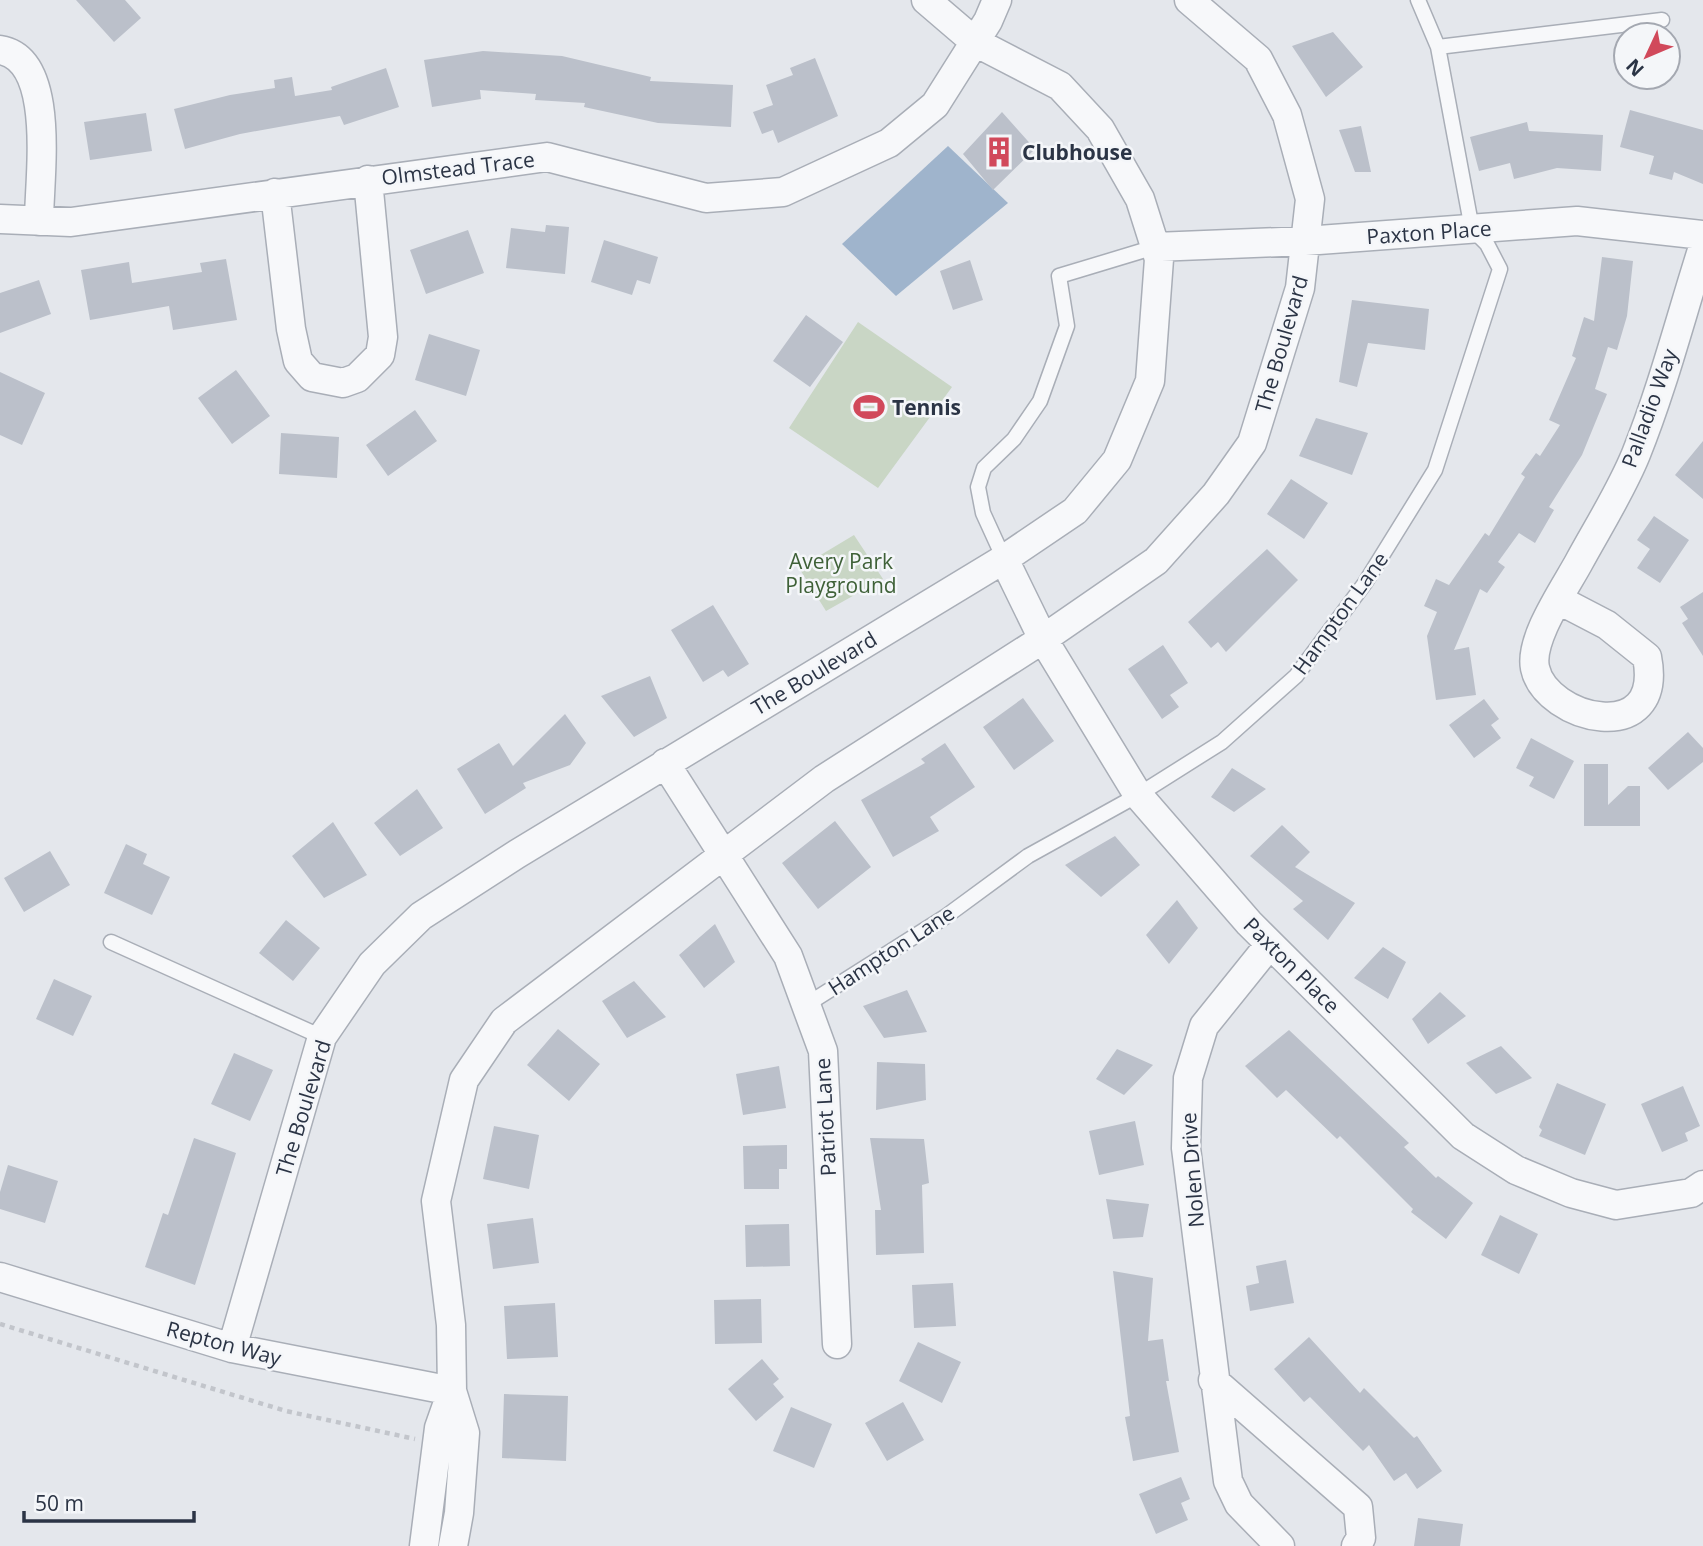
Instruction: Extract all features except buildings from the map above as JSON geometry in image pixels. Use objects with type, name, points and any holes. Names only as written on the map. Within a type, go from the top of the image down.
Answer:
[{"type":"street","name":"The Boulevard","points":[[232,1348],[323,1037],[372,964],[421,916],[665,763],[1004,559],[1075,511],[1117,460],[1150,381],[1158,259],[1140,199],[1100,129],[1060,86],[975,42],[926,0]]},
{"type":"street","name":"Olmstead Trace","points":[[0,219],[71,222],[547,157],[706,198],[783,192],[889,143],[935,105],[975,42],[997,0]]},
{"type":"street","name":"The Boulevard","points":[[453,1546],[459,1513],[466,1433],[452,1391],[451,1325],[436,1201],[464,1080],[504,1021],[824,779],[1043,639],[1156,561],[1216,494],[1252,443],[1300,288],[1310,199],[1287,114],[1258,60],[1189,0]]},
{"type":"street","points":[[0,50],[13,54],[25,63],[40,103],[39,221]]},
{"type":"street","points":[[275,193],[291,329],[298,361],[312,377],[343,383],[357,378],[380,355],[383,337],[368,180]]},
{"type":"street","name":"Paxton Place","points":[[1155,247],[1306,241],[1577,221],[1703,235]]},
{"type":"street","name":"Palladio Way","points":[[1559,600],[1607,625],[1647,657],[1651,677],[1645,698],[1629,712],[1611,719],[1590,716],[1555,696],[1539,680],[1534,653],[1559,600],[1636,455],[1703,247]]},
{"type":"street","name":"Paxton Place","points":[[1004,559],[1043,639],[1138,795],[1270,944],[1463,1136],[1516,1170],[1570,1193],[1616,1205],[1690,1193],[1703,1185]]},
{"type":"street","name":"Patriot Lane","points":[[665,763],[788,956],[822,1051],[837,1344]]},
{"type":"street","name":"Nolen Drive","points":[[1270,944],[1204,1026],[1188,1078],[1185,1149],[1228,1481],[1239,1504],[1279,1546]]},
{"type":"street","name":"Repton Way","points":[[0,1277],[232,1348],[452,1391]]},
{"type":"street","points":[[1213,1380],[1358,1507],[1361,1538],[1356,1546]]},
{"type":"street","name":"The Boulevard","points":[[424,1546],[439,1428],[452,1391]]},
{"type":"lane","name":"Hampton Lane","points":[[806,1005],[945,917],[1028,856],[1138,795],[1222,742],[1296,676],[1365,583],[1435,470],[1500,269],[1487,244],[1472,229],[1438,47],[1418,0]]},
{"type":"lane","points":[[1438,47],[1662,20]]},
{"type":"lane","points":[[1004,559],[983,513],[978,487],[984,468],[1014,439],[1040,401],[1068,326],[1059,276],[1155,247]]},
{"type":"lane","points":[[111,942],[323,1037]]},
{"type":"path","points":[[0,1324],[286,1411],[418,1440]]},
{"type":"green space","name":"Tennis","points":[[858,322],[952,387],[878,488],[789,428]]},
{"type":"green space","name":"Avery Park Playground","points":[[854,535],[883,579],[826,611],[799,568]]},
{"type":"water","points":[[948,146],[1008,203],[896,296],[842,244]]},
{"type":"place","name":"Clubhouse","points":[[999,152]]},
{"type":"place","name":"Tennis","points":[[869,407]]}]
